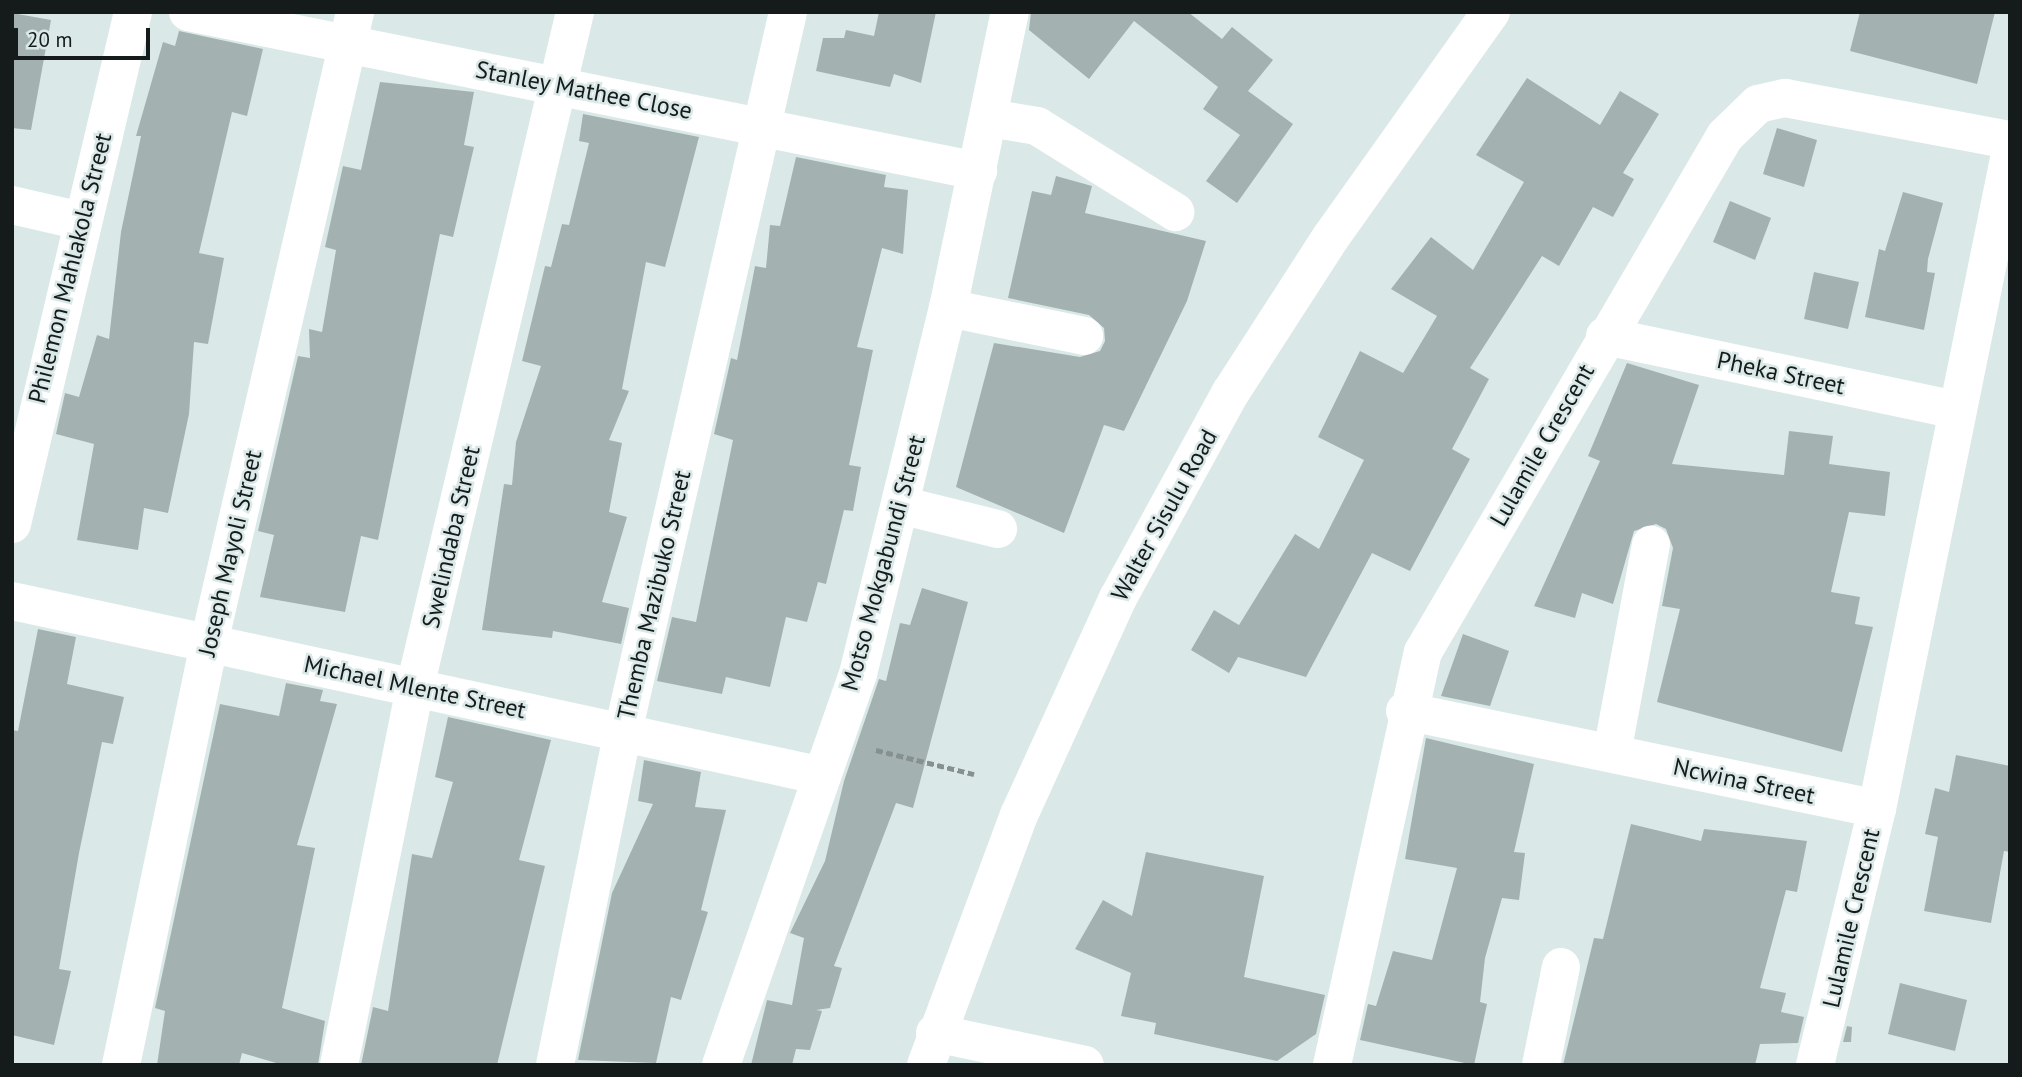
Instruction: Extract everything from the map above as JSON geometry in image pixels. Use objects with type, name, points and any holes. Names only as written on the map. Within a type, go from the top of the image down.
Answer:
[{"type":"street","name":"Philemon Mahlakola Street","points":[[12,524],[22,428],[81,221],[132,12]]},
{"type":"street","name":"Stanley Mathee Close","points":[[188,12],[351,28],[558,85],[978,172]]},
{"type":"street","name":"Swelindaba Street","points":[[339,1065],[415,687],[575,12]]},
{"type":"street","name":"Themba Mazibuko Street","points":[[555,1065],[623,732],[788,12]]},
{"type":"street","name":"Motso Mokgabundi Street","points":[[721,1065],[818,775],[858,674],[948,308],[1010,12]]},
{"type":"street","name":"Walter Sisulu Road","points":[[930,1049],[1019,815],[1118,598],[1231,392],[1479,16]]},
{"type":"street","name":"Joseph Mayoli Street","points":[[121,1065],[209,643],[351,28]]},
{"type":"street","name":"Lulamile Crescent","points":[[1332,1065],[1405,711],[1423,652],[1724,136],[1758,104],[1785,99],[2010,141]]},
{"type":"street","points":[[989,118],[1037,127],[1175,212]]},
{"type":"street","name":"Lulamile Crescent","points":[[1815,1065],[1877,809],[2010,154]]},
{"type":"street","points":[[12,205],[81,221]]},
{"type":"street","points":[[948,308],[1084,336]]},
{"type":"street","name":"Pheka Street","points":[[1605,336],[1956,410]]},
{"type":"street","points":[[901,505],[998,529]]},
{"type":"street","points":[[1612,753],[1651,545]]},
{"type":"street","name":"Michael Mlente Street","points":[[12,601],[818,775]]},
{"type":"street","name":"Ncwina Street","points":[[1405,711],[1877,809]]},
{"type":"street","points":[[1541,1065],[1561,967]]},
{"type":"street","points":[[930,1049],[1085,1065]]},
{"type":"path","points":[[831,740],[974,774]]},
{"type":"building","points":[[879,12],[936,12],[921,83],[894,74],[890,87],[816,71],[823,38],[844,38],[846,30],[874,36]]},
{"type":"building","points":[[1031,12],[1188,12],[1222,39],[1232,27],[1273,60],[1248,91],[1293,124],[1237,203],[1206,181],[1240,135],[1203,109],[1218,87],[1134,21],[1089,79],[1029,30]]},
{"type":"building","points":[[1860,12],[1995,12],[1977,84],[1850,51]]},
{"type":"building","points":[[12,13],[51,20],[31,130],[12,128]]},
{"type":"building","points":[[179,31],[263,49],[247,116],[232,112],[199,253],[224,258],[208,344],[194,342],[189,414],[168,513],[144,508],[138,550],[77,540],[94,444],[56,434],[65,393],[79,397],[97,335],[109,339],[121,232],[141,136],[136,136],[163,42],[175,46]]},
{"type":"building","points":[[1527,78],[1600,125],[1620,91],[1659,114],[1623,173],[1634,179],[1613,217],[1593,207],[1559,266],[1542,256],[1470,368],[1489,379],[1452,449],[1470,459],[1410,571],[1372,553],[1306,677],[1238,657],[1229,673],[1191,650],[1214,610],[1239,625],[1295,534],[1319,549],[1364,460],[1318,437],[1360,351],[1403,373],[1437,316],[1391,289],[1431,237],[1473,270],[1524,182],[1476,155]]},
{"type":"building","points":[[380,82],[474,92],[464,145],[474,147],[453,237],[440,234],[378,540],[361,536],[345,612],[260,597],[274,535],[258,531],[298,356],[310,358],[309,329],[322,332],[336,250],[325,247],[343,166],[361,170]]},
{"type":"building","points":[[583,114],[699,137],[665,267],[646,262],[622,389],[629,391],[609,440],[622,443],[609,512],[627,517],[602,602],[629,608],[621,644],[553,631],[552,638],[482,630],[504,484],[512,485],[516,442],[541,366],[522,361],[545,266],[551,267],[562,224],[569,225],[589,143],[579,141]]},
{"type":"building","points":[[1777,128],[1817,140],[1804,187],[1763,174]]},
{"type":"building","points":[[796,157],[886,175],[884,187],[908,190],[903,254],[882,248],[857,347],[873,350],[849,465],[861,467],[853,511],[844,510],[826,584],[818,582],[807,622],[786,617],[770,687],[726,677],[722,694],[657,681],[672,617],[696,622],[733,440],[714,434],[731,358],[737,360],[755,266],[766,268],[770,225],[780,226]]},
{"type":"building","points":[[1056,176],[1092,186],[1085,213],[1206,241],[1187,301],[1124,431],[1104,425],[1064,533],[956,487],[994,343],[1080,357],[1100,351],[1105,341],[1104,328],[1089,315],[1008,298],[1032,191],[1051,195]]},
{"type":"building","points":[[1903,192],[1943,203],[1928,259],[1927,272],[1935,273],[1924,330],[1865,317],[1879,249],[1885,251]]},
{"type":"building","points":[[1730,201],[1771,218],[1755,260],[1713,242]]},
{"type":"building","points":[[1814,272],[1859,282],[1848,329],[1804,319]]},
{"type":"building","points":[[1627,363],[1699,385],[1672,464],[1784,475],[1789,431],[1833,436],[1829,464],[1890,472],[1885,516],[1849,512],[1831,592],[1860,597],[1855,624],[1873,627],[1842,752],[1657,702],[1680,609],[1662,606],[1673,548],[1666,529],[1656,524],[1634,531],[1613,604],[1582,593],[1575,618],[1534,606],[1600,461],[1588,456]]},
{"type":"building","points":[[922,588],[968,602],[913,808],[896,803],[834,966],[842,968],[830,1008],[816,1010],[822,1011],[810,1050],[796,1049],[792,1065],[751,1065],[767,1000],[792,1005],[804,938],[790,933],[825,861],[844,781],[879,679],[886,681],[900,623],[910,625]]},
{"type":"building","points":[[38,629],[76,637],[67,684],[124,697],[113,744],[102,742],[79,853],[59,969],[71,971],[54,1045],[12,1035],[12,730],[18,731]]},
{"type":"building","points":[[1463,634],[1509,651],[1490,706],[1441,696]]},
{"type":"building","points":[[286,683],[323,690],[320,701],[337,704],[297,845],[315,848],[282,1008],[325,1021],[318,1065],[283,1065],[242,1053],[239,1065],[157,1065],[165,1011],[155,1008],[220,704],[279,716]]},
{"type":"building","points":[[448,717],[551,740],[519,860],[545,866],[497,1065],[361,1065],[373,1007],[388,1011],[412,854],[432,858],[453,782],[435,777]]},
{"type":"building","points":[[1426,738],[1534,764],[1514,852],[1525,853],[1519,900],[1502,898],[1485,958],[1480,1002],[1487,1004],[1474,1065],[1360,1040],[1368,1004],[1376,1006],[1393,951],[1432,960],[1457,868],[1405,859]]},
{"type":"building","points":[[1956,755],[2010,766],[2010,852],[2004,851],[1991,923],[1924,911],[1938,837],[1925,834],[1935,788],[1949,792]]},
{"type":"building","points":[[644,760],[701,772],[695,807],[726,810],[701,910],[708,912],[681,1000],[671,997],[656,1063],[578,1060],[612,893],[653,804],[638,801]]},
{"type":"building","points":[[1631,824],[1701,841],[1704,829],[1807,841],[1797,892],[1786,890],[1760,988],[1786,993],[1781,1012],[1804,1017],[1798,1043],[1760,1044],[1755,1065],[1563,1065],[1594,938],[1603,939]]},
{"type":"building","points":[[1146,852],[1264,876],[1244,977],[1325,995],[1316,1034],[1277,1061],[1154,1034],[1156,1023],[1121,1016],[1131,973],[1075,949],[1103,900],[1132,916]]},
{"type":"building","points":[[1900,983],[1967,1000],[1955,1051],[1888,1034]]},
{"type":"building","points":[[1847,1026],[1852,1027],[1851,1042],[1843,1042]]}]
